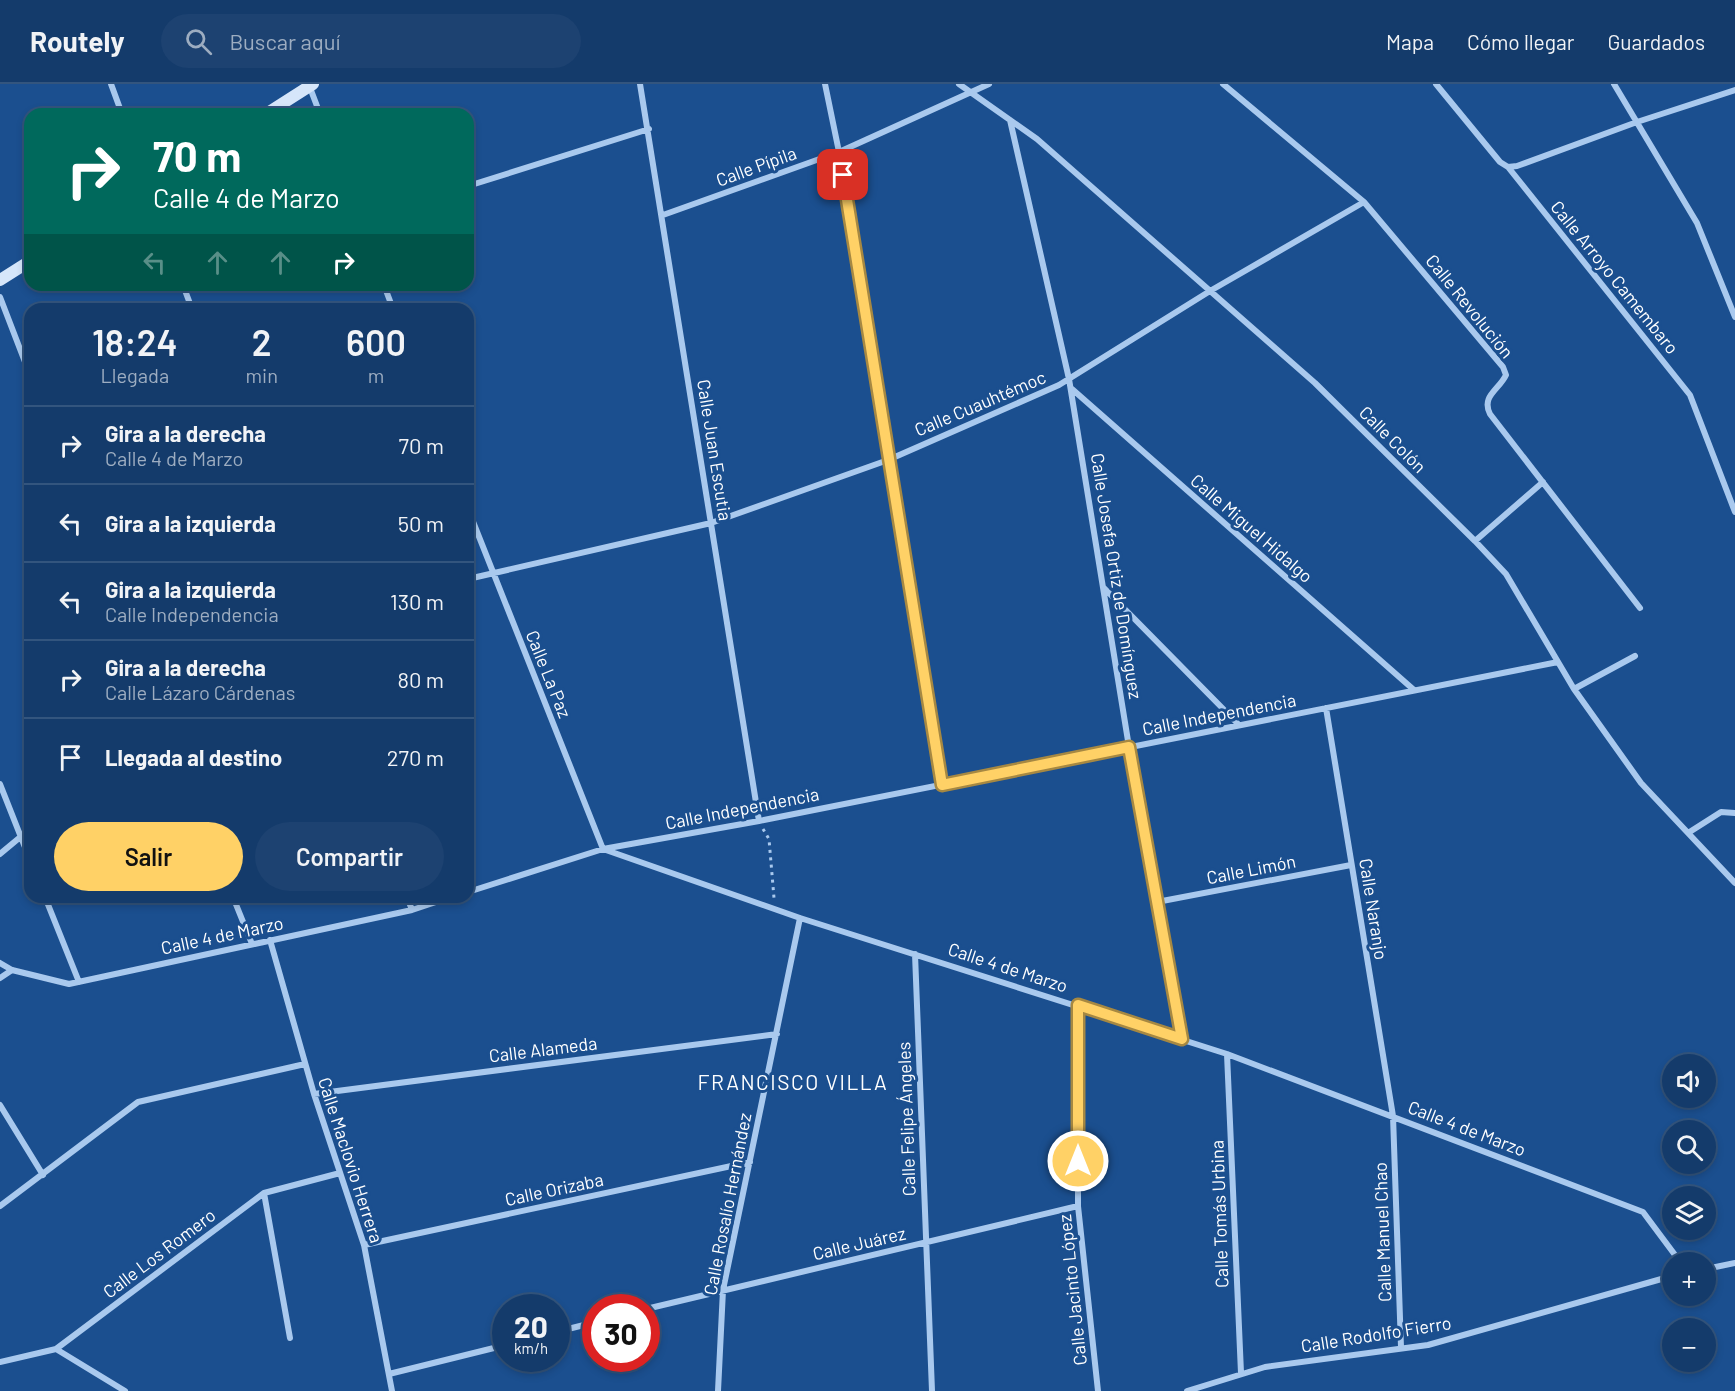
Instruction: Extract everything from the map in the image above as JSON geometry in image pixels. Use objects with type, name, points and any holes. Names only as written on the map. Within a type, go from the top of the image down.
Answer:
[{"type":"street","points":[[111,84],[120,108]]},
{"type":"street","name":"Calle Juan Escutia","points":[[640,84],[663,215],[759,821]]},
{"type":"street","points":[[825,84],[839,152],[942,785]]},
{"type":"street","name":"Calle Colón","points":[[959,84],[1037,139],[1315,383],[1474,541],[1506,574],[1574,689],[1641,783],[1735,883]]},
{"type":"street","name":"Calle Pípila","points":[[663,215],[839,152],[974,93],[989,84]]},
{"type":"street","name":"Calle Revolución","points":[[1223,84],[1364,202],[1503,367],[1506,375],[1488,397],[1486,406],[1640,608]]},
{"type":"street","name":"Calle Arroyo Camembaro","points":[[1436,84],[1500,162],[1508,167],[1690,395],[1735,512]]},
{"type":"street","points":[[1614,84],[1697,223],[1735,316]]},
{"type":"street","points":[[275,108],[311,85],[318,108]]},
{"type":"street","points":[[1508,167],[1517,166],[1637,122],[1735,90]]},
{"type":"street","name":"Calle Josefa Ortiz de Domínguez","points":[[1010,119],[1071,389],[1129,747],[1182,1039]]},
{"type":"street","points":[[474,184],[649,129]]},
{"type":"street","name":"Calle Cuauhtémoc","points":[[474,577],[711,523],[888,460],[1069,379],[1210,291],[1364,202]]},
{"type":"street","points":[[0,280],[24,265]]},
{"type":"street","points":[[0,297],[24,359]]},
{"type":"street","name":"Calle Miguel Hidalgo","points":[[1071,389],[1414,690]]},
{"type":"street","points":[[1474,541],[1543,482]]},
{"type":"street","name":"Calle La Paz","points":[[474,525],[603,849]]},
{"type":"street","points":[[1103,587],[1239,725]]},
{"type":"street","points":[[1574,689],[1635,656]]},
{"type":"street","name":"Calle Independencia","points":[[603,849],[759,821],[1558,662]]},
{"type":"street","name":"Calle Naranjo","points":[[1326,708],[1393,1116]]},
{"type":"street","points":[[0,784],[24,846]]},
{"type":"street","points":[[1688,833],[1721,812],[1735,813]]},
{"type":"street","points":[[0,854],[24,833]]},
{"type":"street","points":[[474,890],[603,849]]},
{"type":"street","name":"Calle 4 de Marzo","points":[[603,849],[800,918],[1227,1054],[1393,1116],[1643,1212],[1673,1252]]},
{"type":"street","name":"Calle Limón","points":[[1157,902],[1351,865]]},
{"type":"street","points":[[47,903],[79,981]]},
{"type":"street","points":[[235,903],[252,944]]},
{"type":"street","points":[[409,903],[411,910]]},
{"type":"street","name":"Calle 4 de Marzo","points":[[0,963],[12,970],[69,984],[411,910],[433,903]]},
{"type":"street","name":"Calle Rosalío Hernández","points":[[718,1391],[723,1290],[800,918]]},
{"type":"street","name":"Calle Maclovio Herrera","points":[[270,940],[314,1095],[364,1245],[392,1391]]},
{"type":"street","name":"Calle Felipe Ángeles","points":[[915,954],[932,1391]]},
{"type":"street","points":[[0,978],[12,970]]},
{"type":"street","name":"Calle Jacinto López","points":[[1078,1005],[1078,1206],[1098,1391]]},
{"type":"street","name":"Calle Alameda","points":[[314,1095],[777,1034]]},
{"type":"street","name":"Calle Tomás Urbina","points":[[1227,1054],[1241,1373]]},
{"type":"street","points":[[0,1206],[138,1102],[305,1064]]},
{"type":"street","points":[[0,1105],[43,1174]]},
{"type":"street","name":"Calle Manuel Chao","points":[[1393,1116],[1401,1347]]},
{"type":"street","name":"Calle Orizaba","points":[[364,1245],[750,1162]]},
{"type":"street","name":"Calle Los Romero","points":[[0,1362],[56,1349],[264,1193],[340,1173]]},
{"type":"street","points":[[264,1193],[290,1338]]},
{"type":"street","name":"Calle Juárez","points":[[660,1306],[1078,1206]]},
{"type":"street","points":[[1716,1267],[1735,1263]]},
{"type":"street","name":"Calle Rodolfo Fierro","points":[[1187,1391],[1241,1373],[1401,1347],[1428,1345],[1662,1279]]},
{"type":"street","points":[[389,1374],[492,1348]]},
{"type":"street","points":[[56,1349],[125,1391]]},
{"type":"path","points":[[759,821],[769,839],[775,909]]},
{"type":"district","name":"FRANCISCO VILLA","points":[[793,1081]]},
{"type":"route","points":[[843,175],[942,785],[1129,747],[1182,1039],[1078,1005],[1078,1161]]}]
